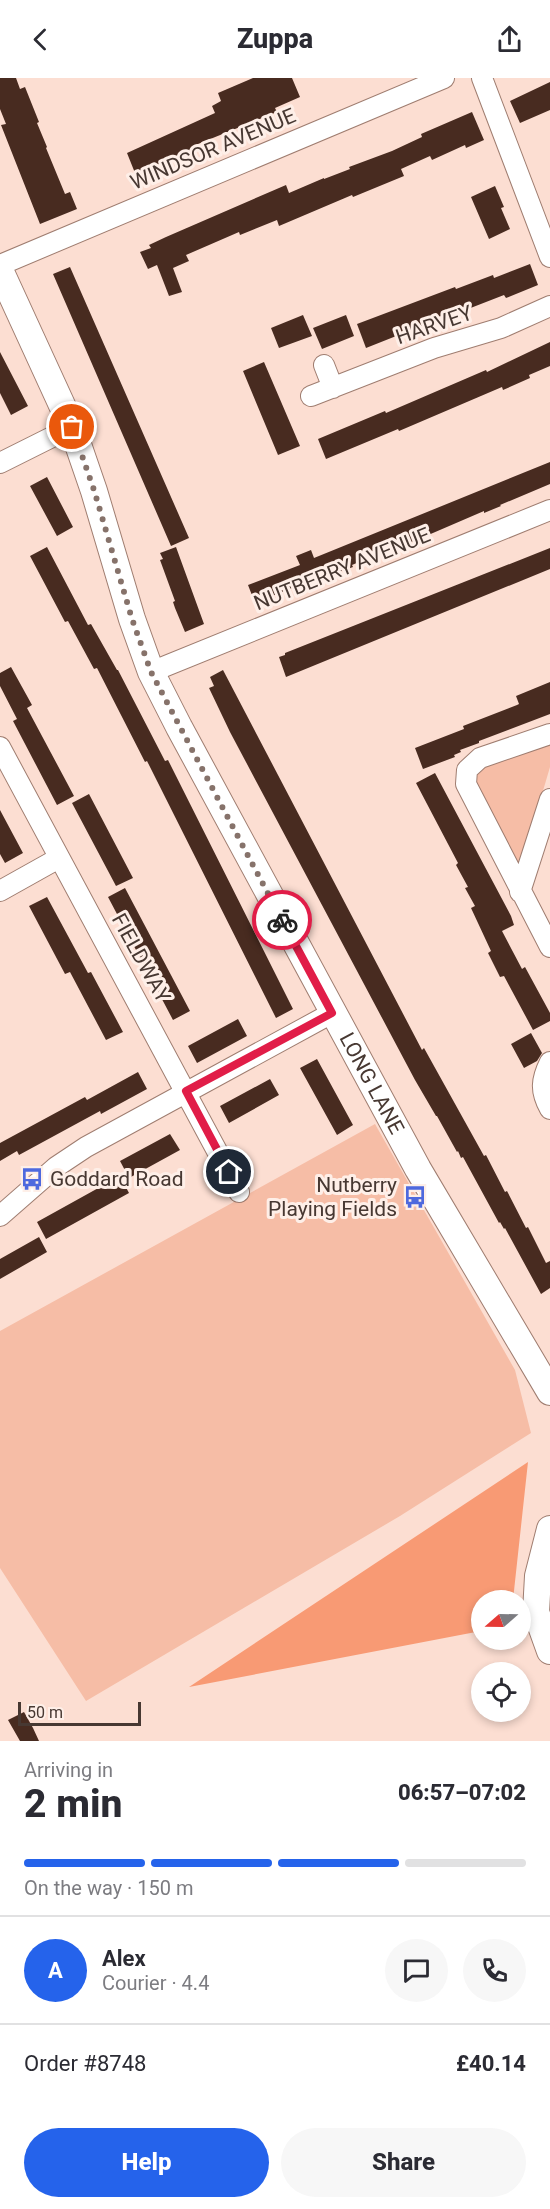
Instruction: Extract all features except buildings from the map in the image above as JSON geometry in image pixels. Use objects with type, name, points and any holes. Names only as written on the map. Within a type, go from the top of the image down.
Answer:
[{"type":"street","name":"WINDSOR AVENUE","points":[[0,265],[444,78]]},
{"type":"street","points":[[482,78],[550,257]]},
{"type":"street","name":"LONG LANE","points":[[0,270],[72,427],[97,500],[132,619],[151,672],[332,1013],[418,1169],[550,1392]]},
{"type":"street","name":"HARVEY","points":[[311,396],[434,348],[501,328],[550,306]]},
{"type":"street","points":[[324,365],[333,388]]},
{"type":"street","points":[[0,463],[72,427]]},
{"type":"street","name":"NUTBERRY AVENUE","points":[[151,672],[550,510]]},
{"type":"street","points":[[550,734],[480,758],[467,770],[466,784],[550,947]]},
{"type":"street","name":"FIELDWAY","points":[[0,747],[239,1192]]},
{"type":"street","points":[[520,892],[550,799]]},
{"type":"street","points":[[0,891],[59,858]]},
{"type":"street","points":[[0,1216],[56,1167],[86,1147],[332,1013]]},
{"type":"street","points":[[550,1062],[542,1078],[542,1092],[550,1109]]},
{"type":"street","points":[[550,1529],[538,1576],[536,1612],[550,1652]]},
{"type":"shaded area","points":[[550,740],[550,767],[522,862],[510,862],[470,778],[475,768]]},
{"type":"shaded area","points":[[375,1124],[515,1370],[531,1433],[400,1516],[86,1701],[0,1568],[0,1331]]},
{"type":"shaded area","points":[[528,1462],[514,1590],[471,1590],[471,1633],[189,1687]]},
{"type":"way so far","points":[[72,427],[94,490],[132,619],[151,672],[282,920]]},
{"type":"place","name":"Goddard Road","points":[[32,1179]]},
{"type":"place","name":"Nutberry Playing Fields","points":[[415,1197]]},
{"type":"route","points":[[229,1172],[186,1091],[332,1013],[282,920]]}]
